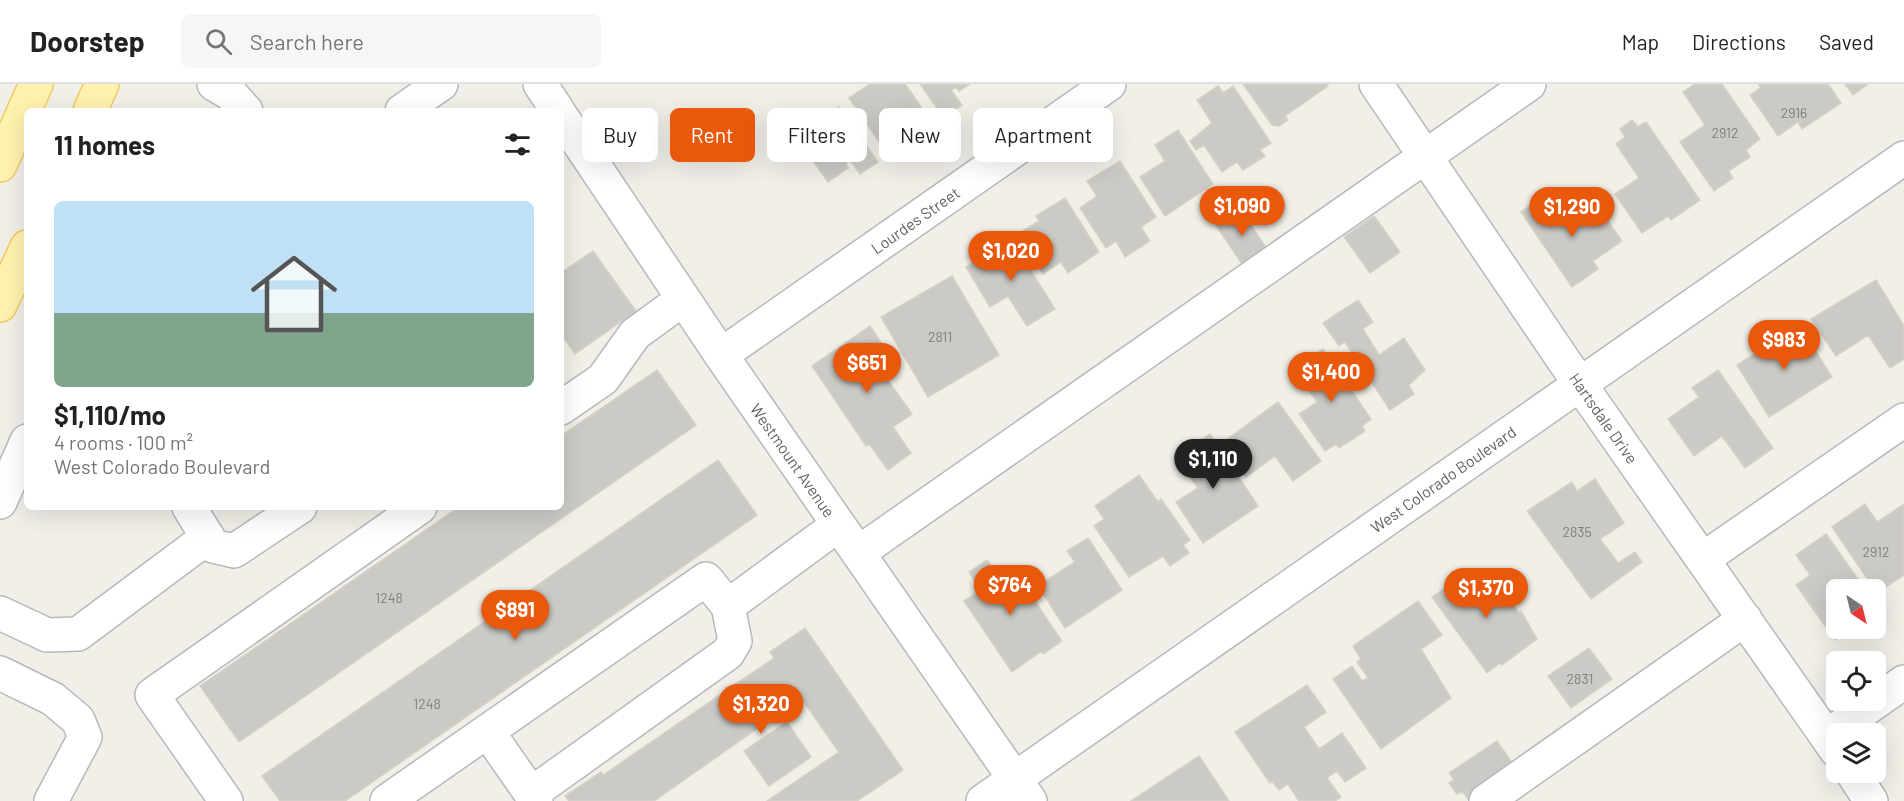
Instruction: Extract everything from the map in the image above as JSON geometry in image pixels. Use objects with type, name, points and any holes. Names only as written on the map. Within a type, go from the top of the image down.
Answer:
[{"type":"main road","points":[[25,108],[36,84]]},
{"type":"main road","points":[[91,108],[102,84]]},
{"type":"main road","points":[[2,157],[24,110]]},
{"type":"main road","points":[[9,288],[24,254]]},
{"type":"street","points":[[214,84],[231,94],[243,108]]},
{"type":"street","points":[[406,108],[441,84]]},
{"type":"street","points":[[540,84],[556,108]]},
{"type":"street","name":"Lourdes Street","points":[[721,355],[1109,84]]},
{"type":"street","name":"Hartsdale Drive","points":[[1376,84],[1579,383],[1826,736]]},
{"type":"street","points":[[858,553],[1529,84]]},
{"type":"street","name":"Westmount Avenue","points":[[564,120],[721,355],[1022,790]]},
{"type":"street","name":"West Colorado Boulevard","points":[[983,801],[1022,790],[1579,383],[1904,158]]},
{"type":"street","points":[[564,406],[603,379],[635,334],[683,299]]},
{"type":"street","points":[[1703,559],[1904,420]]},
{"type":"street","points":[[0,502],[24,448]]},
{"type":"street","points":[[191,510],[213,546],[234,551],[296,510]]},
{"type":"street","points":[[226,801],[152,695],[416,510]]},
{"type":"street","points":[[728,606],[838,525]]},
{"type":"street","points":[[0,613],[47,635],[78,634],[208,537]]},
{"type":"street","points":[[387,801],[706,579],[728,606],[735,641],[728,652],[534,798],[488,732]]},
{"type":"street","points":[[1486,801],[1745,619]]},
{"type":"street","points":[[0,672],[53,699],[78,720],[85,736],[51,801]]},
{"type":"street","points":[[1855,723],[1904,682]]},
{"type":"street","points":[[1859,783],[1871,801]]},
{"type":"building","points":[[870,84],[905,84],[922,108],[879,108],[879,142],[867,124],[867,108],[856,108],[849,98]]},
{"type":"building","points":[[920,84],[970,84],[959,91],[956,87],[951,90],[962,105],[958,108],[937,108]]},
{"type":"building","points":[[1243,84],[1327,84],[1328,86],[1285,116],[1288,120],[1279,126],[1272,125]]},
{"type":"building","points":[[1695,84],[1722,84],[1760,139],[1746,150],[1750,157],[1729,171],[1733,178],[1714,191],[1680,142],[1705,125],[1683,92]]},
{"type":"building","points":[[1758,84],[1828,84],[1841,103],[1802,129],[1798,122],[1778,136],[1750,95],[1761,88]]},
{"type":"building","points":[[1845,84],[1868,84],[1853,95]]},
{"type":"building","points":[[1218,86],[1223,93],[1233,86],[1271,143],[1260,150],[1265,156],[1243,170],[1237,162],[1222,172],[1204,145],[1196,150],[1190,141],[1212,123],[1197,100]]},
{"type":"building","points":[[1632,120],[1638,127],[1646,122],[1700,200],[1671,220],[1668,216],[1642,233],[1615,194],[1639,178],[1616,144],[1625,137],[1620,129]]},
{"type":"building","points":[[1178,130],[1213,184],[1165,216],[1140,177],[1165,161],[1155,145]]},
{"type":"building","points":[[867,146],[878,162],[860,174],[851,162],[867,162]]},
{"type":"building","points":[[1120,161],[1156,217],[1141,227],[1150,241],[1125,257],[1116,241],[1106,248],[1080,208],[1097,196],[1087,181]]},
{"type":"building","points":[[814,162],[848,162],[846,164],[848,168],[828,182]]},
{"type":"building","points":[[1548,194],[1569,225],[1597,205],[1622,241],[1593,261],[1598,269],[1572,287],[1521,212]]},
{"type":"building","points":[[1065,198],[1099,252],[1068,273],[1061,262],[1043,274],[1018,234],[1039,221],[1036,216]]},
{"type":"building","points":[[1237,205],[1270,253],[1246,270],[1213,221]]},
{"type":"building","points":[[1374,216],[1400,252],[1370,273],[1344,237]]},
{"type":"building","points":[[1011,239],[1055,309],[1027,326],[1008,296],[990,307],[966,267]]},
{"type":"building","points":[[593,251],[636,311],[575,354],[564,338],[564,271]]},
{"type":"building","points":[[952,276],[999,355],[928,397],[881,317]]},
{"type":"building","points":[[1876,280],[1904,326],[1904,359],[1890,368],[1868,335],[1836,356],[1811,319]]},
{"type":"building","points":[[1358,300],[1373,322],[1363,329],[1379,355],[1404,338],[1425,370],[1409,385],[1414,394],[1390,410],[1345,342],[1339,346],[1323,323]]},
{"type":"building","points":[[1799,325],[1832,377],[1769,417],[1737,365]]},
{"type":"building","points":[[870,326],[891,357],[878,366],[912,414],[893,427],[911,453],[888,470],[869,444],[866,446],[812,366]]},
{"type":"building","points":[[1323,349],[1371,419],[1362,426],[1365,431],[1339,448],[1336,444],[1325,451],[1299,414],[1317,402],[1294,368]]},
{"type":"building","points":[[657,370],[696,425],[239,742],[200,686],[455,510],[564,510],[564,434]]},
{"type":"building","points":[[1718,370],[1773,448],[1745,468],[1722,436],[1694,456],[1668,419],[1699,397],[1692,388]]},
{"type":"building","points":[[1278,402],[1321,461],[1293,481],[1275,456],[1246,477],[1222,443]]},
{"type":"building","points":[[1210,434],[1258,506],[1203,543],[1176,502],[1198,488],[1176,457]]},
{"type":"building","points":[[718,460],[757,515],[345,801],[280,801],[262,776]]},
{"type":"building","points":[[1139,475],[1158,502],[1161,499],[1190,540],[1183,545],[1189,553],[1170,566],[1163,556],[1129,577],[1094,526],[1104,519],[1095,506]]},
{"type":"building","points":[[1595,479],[1624,523],[1600,539],[1618,563],[1635,552],[1642,562],[1591,599],[1527,511],[1572,482],[1577,491]]},
{"type":"building","points":[[1865,504],[1877,522],[1904,504],[1904,575],[1886,587],[1886,579],[1867,579],[1832,527]]},
{"type":"building","points":[[1826,534],[1858,579],[1826,579],[1826,627],[1796,585],[1810,575],[1796,555]]},
{"type":"building","points":[[1088,538],[1122,590],[1065,628],[1038,586],[1075,562],[1067,551]]},
{"type":"building","points":[[987,560],[999,577],[1012,567],[1062,641],[1043,654],[1042,651],[1012,672],[964,601],[981,590],[969,572]]},
{"type":"building","points":[[1488,568],[1519,613],[1521,611],[1537,639],[1502,665],[1500,663],[1487,673],[1432,597],[1463,576],[1468,582]]},
{"type":"building","points":[[1418,601],[1442,635],[1421,649],[1451,698],[1381,749],[1333,679],[1352,666],[1362,681],[1368,678],[1357,662],[1361,659],[1353,646]]},
{"type":"building","points":[[805,628],[903,770],[857,801],[767,801],[839,752],[801,698],[654,801],[569,801],[565,796],[601,772],[603,775],[774,658],[770,652]]},
{"type":"building","points":[[1589,648],[1612,679],[1571,708],[1548,676]]},
{"type":"building","points":[[1307,685],[1326,712],[1304,727],[1319,749],[1342,733],[1366,768],[1345,782],[1337,771],[1327,778],[1341,797],[1335,801],[1299,801],[1288,784],[1279,790],[1272,781],[1270,783],[1235,732]]},
{"type":"building","points":[[787,722],[811,757],[769,786],[744,751]]},
{"type":"building","points":[[1497,741],[1515,767],[1468,799],[1462,791],[1457,794],[1449,783],[1454,780],[1449,773]]},
{"type":"building","points":[[1199,756],[1229,801],[1131,801]]}]
